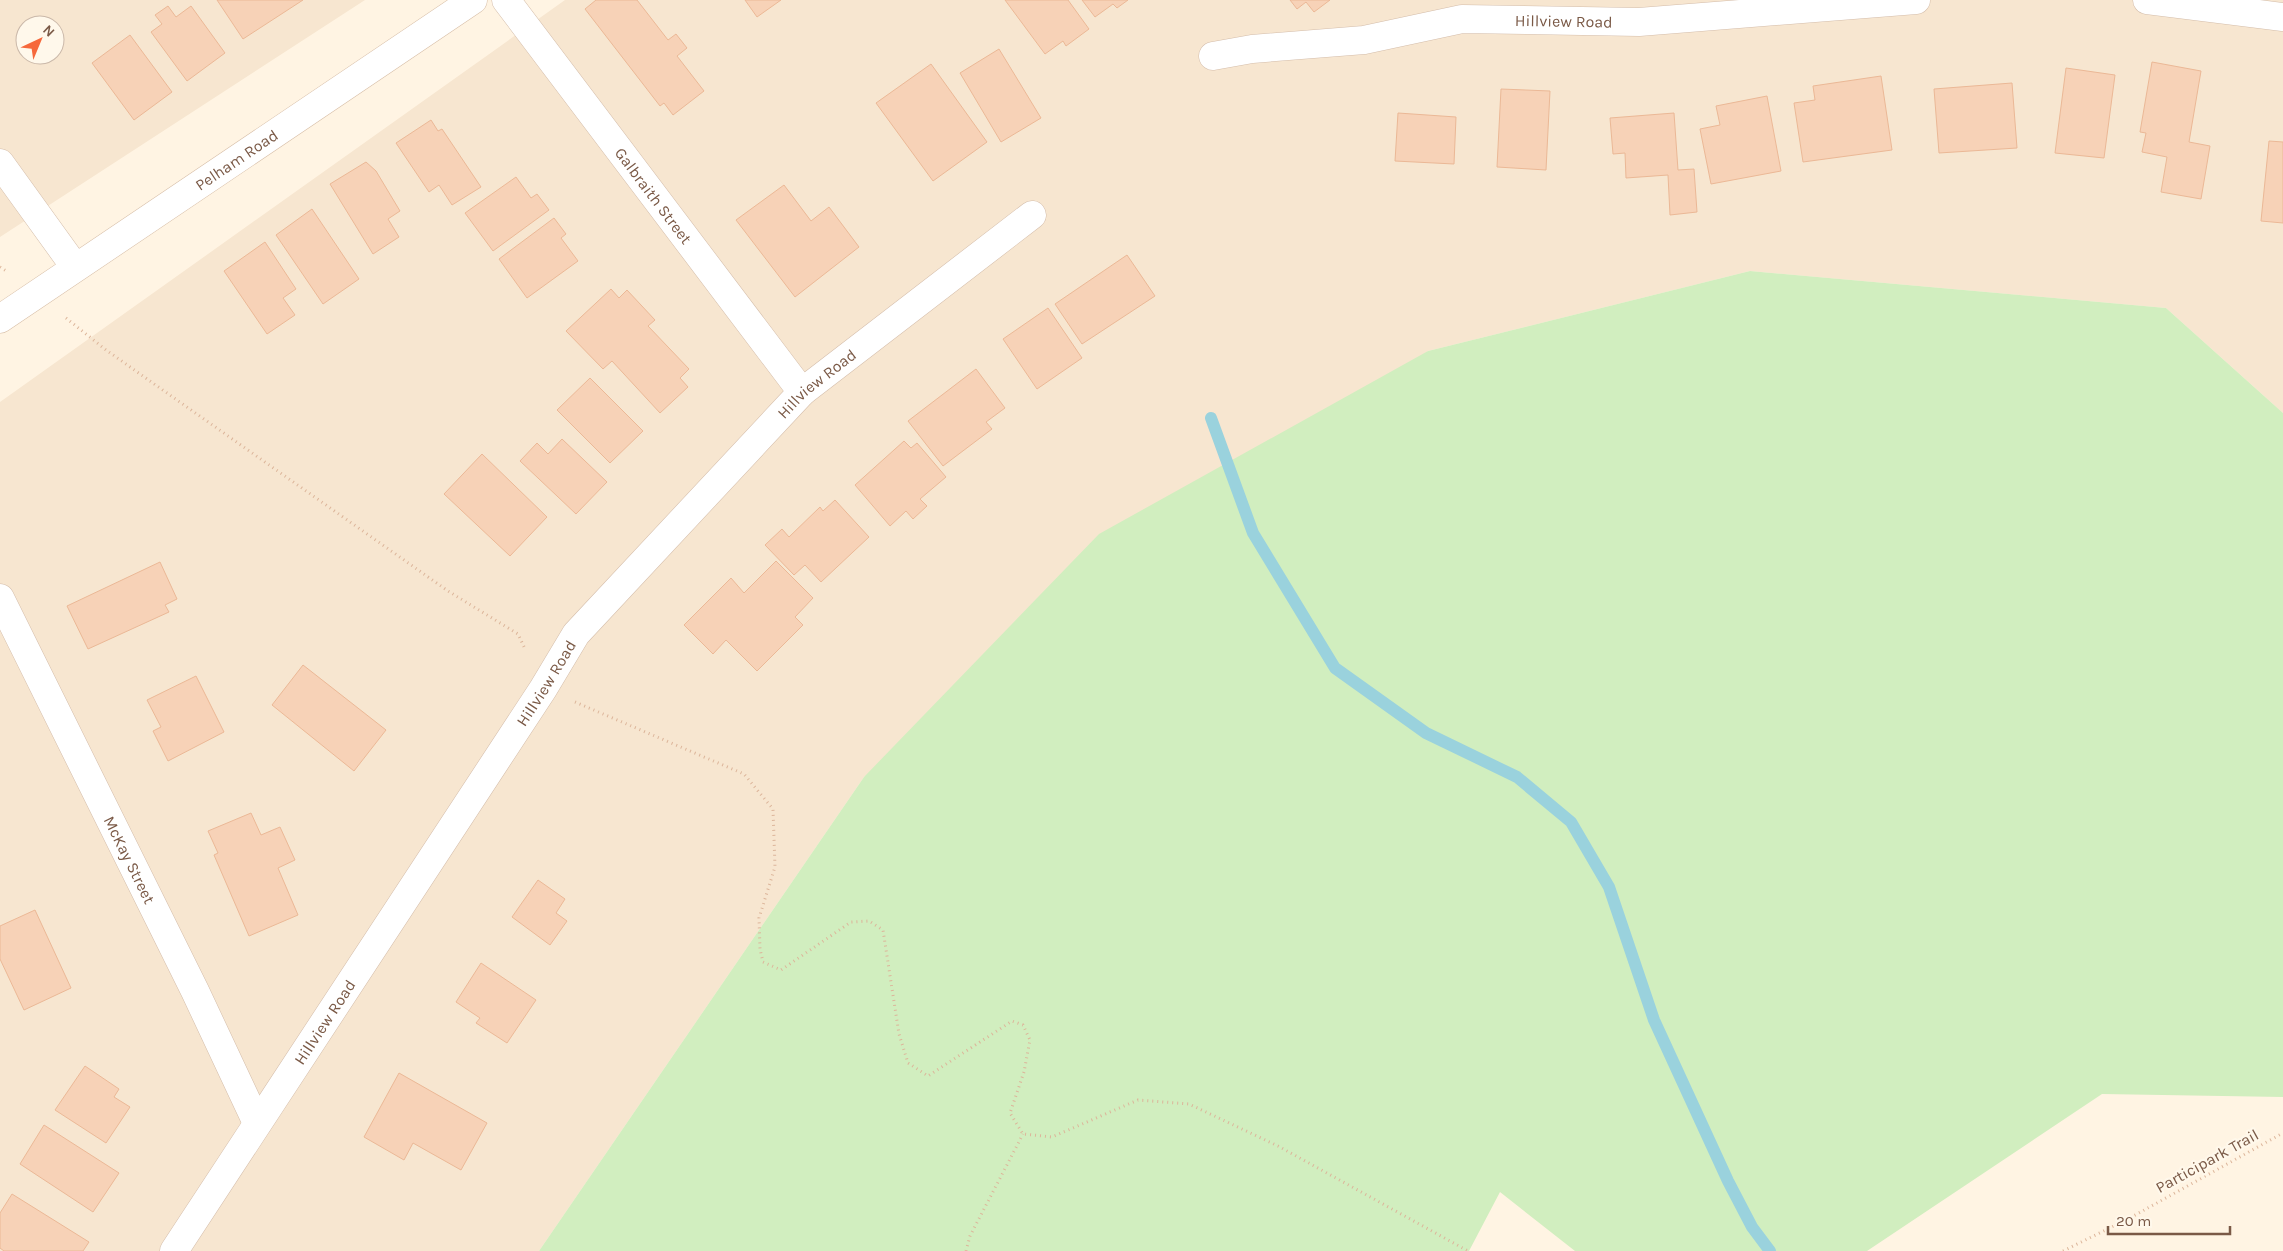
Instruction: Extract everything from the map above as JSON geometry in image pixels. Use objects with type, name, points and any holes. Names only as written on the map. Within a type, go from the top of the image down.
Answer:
[{"type":"street","name":"Pelham Road","points":[[0,320],[38,295],[75,267],[473,0]]},
{"type":"street","name":"Galbraith Street","points":[[506,0],[802,392]]},
{"type":"street","name":"Hillview Road","points":[[1213,56],[1252,50],[1364,40],[1467,10],[1639,22],[1916,0]]},
{"type":"street","points":[[2147,0],[2283,17]]},
{"type":"street","points":[[0,162],[75,267]]},
{"type":"street","name":"Hillview Road","points":[[174,1251],[543,689],[576,634],[802,392],[1032,215]]},
{"type":"street","name":"McKay Street","points":[[0,598],[195,991],[258,1123]]},
{"type":"path","points":[[0,267],[114,355],[448,592],[518,634],[543,689],[744,774],[773,809],[775,867],[759,918],[760,949],[763,962],[781,970],[851,922],[868,921],[883,930],[899,1034],[908,1063],[928,1076],[1012,1021],[1023,1025],[1030,1040],[1024,1072],[1010,1113],[1023,1134]]},
{"type":"path","points":[[1023,1134],[1052,1137],[1138,1100],[1189,1104],[1278,1146],[1468,1251]]},
{"type":"path","name":"Participark Trail","points":[[2063,1251],[2128,1219],[2283,1133]]},
{"type":"path","points":[[966,1251],[970,1236],[1023,1134]]},
{"type":"shaded area","points":[[0,0],[365,0],[0,237]]},
{"type":"shaded area","points":[[565,0],[2283,0],[2283,413],[2166,308],[1750,271],[1428,351],[864,777],[539,1251],[0,1251],[0,402]]},
{"type":"green space","points":[[1750,271],[2166,308],[2283,413],[2283,1097],[2102,1094],[1867,1251],[1575,1251],[1500,1192],[1469,1251],[539,1251],[864,777],[1099,534],[1428,351]]},
{"type":"building","points":[[217,0],[303,0],[243,39]]},
{"type":"building","points":[[596,0],[637,0],[668,40],[676,34],[687,48],[677,56],[704,91],[673,115],[664,103],[660,106],[585,9]]},
{"type":"building","points":[[745,0],[781,0],[757,17]]},
{"type":"building","points":[[1005,0],[1068,0],[1089,29],[1066,46],[1063,41],[1045,54]]},
{"type":"building","points":[[1082,0],[1128,0],[1117,8],[1113,4],[1095,17]]},
{"type":"building","points":[[1290,0],[1330,0],[1314,12],[1306,2],[1297,9]]},
{"type":"building","points":[[168,6],[176,17],[191,6],[225,53],[187,81],[151,32],[162,24],[155,15]]},
{"type":"building","points":[[130,35],[172,92],[134,120],[92,63]]},
{"type":"building","points":[[999,49],[1041,118],[1001,142],[960,73]]},
{"type":"building","points":[[2152,62],[2201,71],[2189,142],[2210,146],[2201,199],[2161,192],[2167,157],[2142,152],[2146,133],[2140,132]]},
{"type":"building","points":[[931,64],[987,142],[933,181],[876,103]]},
{"type":"building","points":[[2066,68],[2115,75],[2104,158],[2055,153]]},
{"type":"building","points":[[1881,76],[1892,150],[1803,162],[1794,103],[1815,100],[1813,86]]},
{"type":"building","points":[[2012,83],[2017,148],[1939,153],[1934,89]]},
{"type":"building","points":[[1501,89],[1550,91],[1546,170],[1497,167]]},
{"type":"building","points":[[1767,96],[1781,171],[1711,184],[1700,129],[1720,125],[1716,106]]},
{"type":"building","points":[[1398,113],[1456,117],[1454,164],[1395,161]]},
{"type":"building","points":[[1674,113],[1678,170],[1694,169],[1697,212],[1670,215],[1668,175],[1626,178],[1625,153],[1613,154],[1610,118]]},
{"type":"building","points":[[431,120],[438,131],[442,129],[481,187],[452,205],[439,185],[429,192],[396,143]]},
{"type":"building","points":[[2269,141],[2283,142],[2283,223],[2261,221]]},
{"type":"building","points":[[366,162],[376,171],[400,211],[388,219],[399,237],[373,254],[330,184]]},
{"type":"building","points":[[516,177],[531,198],[537,194],[549,210],[493,251],[465,213]]},
{"type":"building","points":[[784,185],[811,221],[829,207],[859,247],[795,297],[736,220]]},
{"type":"building","points":[[312,209],[359,279],[323,304],[276,235]]},
{"type":"building","points":[[554,218],[566,234],[561,238],[578,261],[527,298],[499,259]]},
{"type":"building","points":[[265,242],[296,289],[283,298],[295,315],[267,334],[224,271]]},
{"type":"building","points":[[1127,255],[1155,296],[1082,344],[1055,304]]},
{"type":"building","points":[[611,289],[619,298],[627,290],[655,320],[648,326],[689,369],[680,378],[688,387],[660,413],[612,361],[603,369],[566,331]]},
{"type":"building","points":[[1048,308],[1082,358],[1037,389],[1003,339]]},
{"type":"building","points":[[976,369],[1005,408],[986,422],[992,429],[943,466],[908,421]]},
{"type":"building","points":[[590,378],[643,431],[610,463],[557,410]]},
{"type":"building","points":[[562,439],[607,482],[576,514],[520,461],[537,443],[548,454]]},
{"type":"building","points":[[904,441],[911,448],[917,443],[946,477],[920,499],[927,506],[913,519],[906,511],[890,526],[855,485]]},
{"type":"building","points":[[482,454],[547,517],[510,556],[444,494]]},
{"type":"building","points":[[835,500],[869,537],[821,582],[805,565],[794,575],[765,545],[782,529],[789,537],[820,507],[823,511]]},
{"type":"building","points":[[776,561],[813,598],[795,617],[803,625],[757,671],[726,640],[713,654],[684,625],[731,578],[744,593]]},
{"type":"building","points":[[160,562],[177,599],[165,605],[169,612],[88,649],[67,606]]},
{"type":"building","points":[[303,665],[386,730],[354,771],[272,705]]},
{"type":"building","points":[[196,676],[224,732],[168,761],[153,731],[161,727],[147,700]]},
{"type":"building","points":[[251,813],[261,835],[280,827],[295,860],[278,868],[298,915],[249,936],[214,855],[218,853],[208,831]]},
{"type":"building","points":[[538,880],[565,899],[556,913],[567,921],[550,945],[512,917]]},
{"type":"building","points":[[35,910],[71,988],[24,1010],[0,959],[0,926]]},
{"type":"building","points":[[481,963],[536,1000],[507,1043],[476,1023],[480,1018],[456,1002]]},
{"type":"building","points":[[85,1066],[119,1089],[114,1097],[130,1107],[106,1143],[55,1110]]},
{"type":"building","points":[[399,1073],[487,1123],[461,1170],[413,1143],[404,1160],[364,1137]]},
{"type":"building","points":[[44,1125],[119,1173],[93,1212],[20,1164]]},
{"type":"building","points":[[12,1194],[89,1242],[83,1251],[4,1251],[0,1248],[0,1213]]},
{"type":"waterway","points":[[1211,418],[1253,533],[1335,668],[1426,733],[1517,777],[1571,822],[1609,887],[1654,1020],[1728,1181],[1752,1227],[1770,1251]]}]
